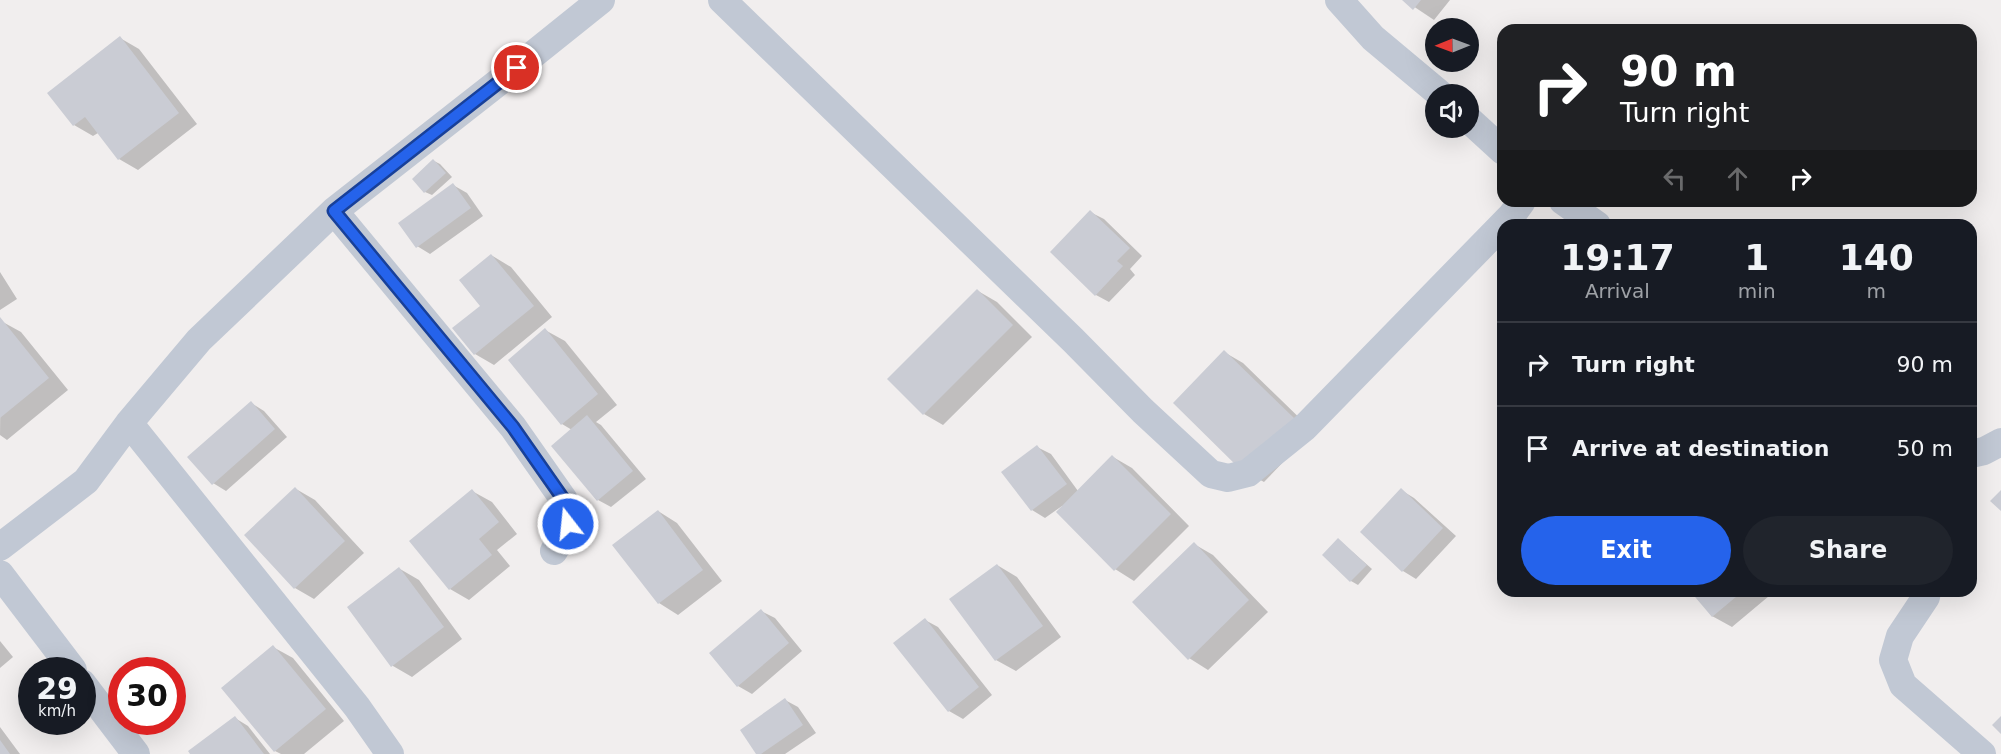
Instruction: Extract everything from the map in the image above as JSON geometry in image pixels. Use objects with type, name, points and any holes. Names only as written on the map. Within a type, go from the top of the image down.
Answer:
[{"type":"street","points":[[0,547],[86,481],[129,423],[199,340],[334,211],[601,0]]},
{"type":"street","points":[[722,0],[1073,340],[1143,411],[1211,474],[1228,478],[1248,473],[1305,427],[1497,230]]},
{"type":"street","points":[[1339,0],[1373,38],[1428,84]]},
{"type":"street","points":[[1479,129],[1497,146]]},
{"type":"street","points":[[1508,219],[1518,207]]},
{"type":"street","points":[[1572,207],[1588,219]]},
{"type":"street","points":[[334,211],[513,427],[564,500],[568,524],[554,551]]},
{"type":"street","points":[[129,423],[357,707],[390,754]]},
{"type":"street","points":[[1977,453],[2001,442]]},
{"type":"street","points":[[0,574],[63,657]]},
{"type":"street","points":[[1926,597],[1900,636],[1893,660],[1903,685],[1982,754]]},
{"type":"street","points":[[96,701],[136,754]]},
{"type":"building","points":[[1402,0],[1421,0],[1413,10]]},
{"type":"building","points":[[120,36],[179,113],[118,160],[85,117],[73,126],[47,93]]},
{"type":"building","points":[[433,159],[446,173],[424,193],[412,179]]},
{"type":"building","points":[[453,183],[471,208],[416,248],[398,223]]},
{"type":"building","points":[[1090,210],[1130,248],[1117,261],[1123,266],[1095,296],[1050,252]]},
{"type":"building","points":[[491,254],[534,306],[474,355],[452,328],[480,306],[459,280]]},
{"type":"building","points":[[977,289],[1013,325],[923,415],[887,379]]},
{"type":"building","points":[[0,317],[49,378],[0,418]]},
{"type":"building","points":[[545,328],[598,394],[561,425],[508,360]]},
{"type":"building","points":[[1224,350],[1295,419],[1243,472],[1173,403]]},
{"type":"building","points":[[251,401],[275,429],[212,485],[187,457]]},
{"type":"building","points":[[587,415],[633,471],[597,501],[551,446]]},
{"type":"building","points":[[1037,445],[1067,484],[1031,511],[1001,472]]},
{"type":"building","points":[[1112,455],[1171,514],[1114,571],[1056,512]]},
{"type":"building","points":[[295,487],[345,541],[294,589],[244,535]]},
{"type":"building","points":[[1401,488],[1443,528],[1402,572],[1360,532]]},
{"type":"building","points":[[472,489],[499,522],[479,539],[492,555],[449,590],[409,541]]},
{"type":"building","points":[[2001,490],[2001,511],[1990,501]]},
{"type":"building","points":[[658,510],[703,570],[658,604],[612,545]]},
{"type":"building","points":[[1338,538],[1367,565],[1350,582],[1322,555]]},
{"type":"building","points":[[1194,542],[1249,600],[1188,660],[1132,602]]},
{"type":"building","points":[[997,564],[1043,626],[995,661],[949,599]]},
{"type":"building","points":[[399,567],[444,627],[391,667],[347,607]]},
{"type":"building","points":[[1695,597],[1736,597],[1712,617]]},
{"type":"building","points":[[761,609],[789,643],[737,687],[709,653]]},
{"type":"building","points":[[925,618],[979,687],[948,712],[893,643]]},
{"type":"building","points":[[273,645],[326,709],[274,752],[221,688]]},
{"type":"building","points":[[785,698],[803,725],[761,754],[756,754],[740,730]]},
{"type":"building","points":[[235,716],[264,754],[190,754],[188,751]]},
{"type":"building","points":[[2001,716],[2001,734],[1992,725]]},
{"type":"building","points":[[0,740],[10,754],[0,754]]},
{"type":"route","points":[[517,68],[334,211],[513,427],[564,500],[568,524]]}]
